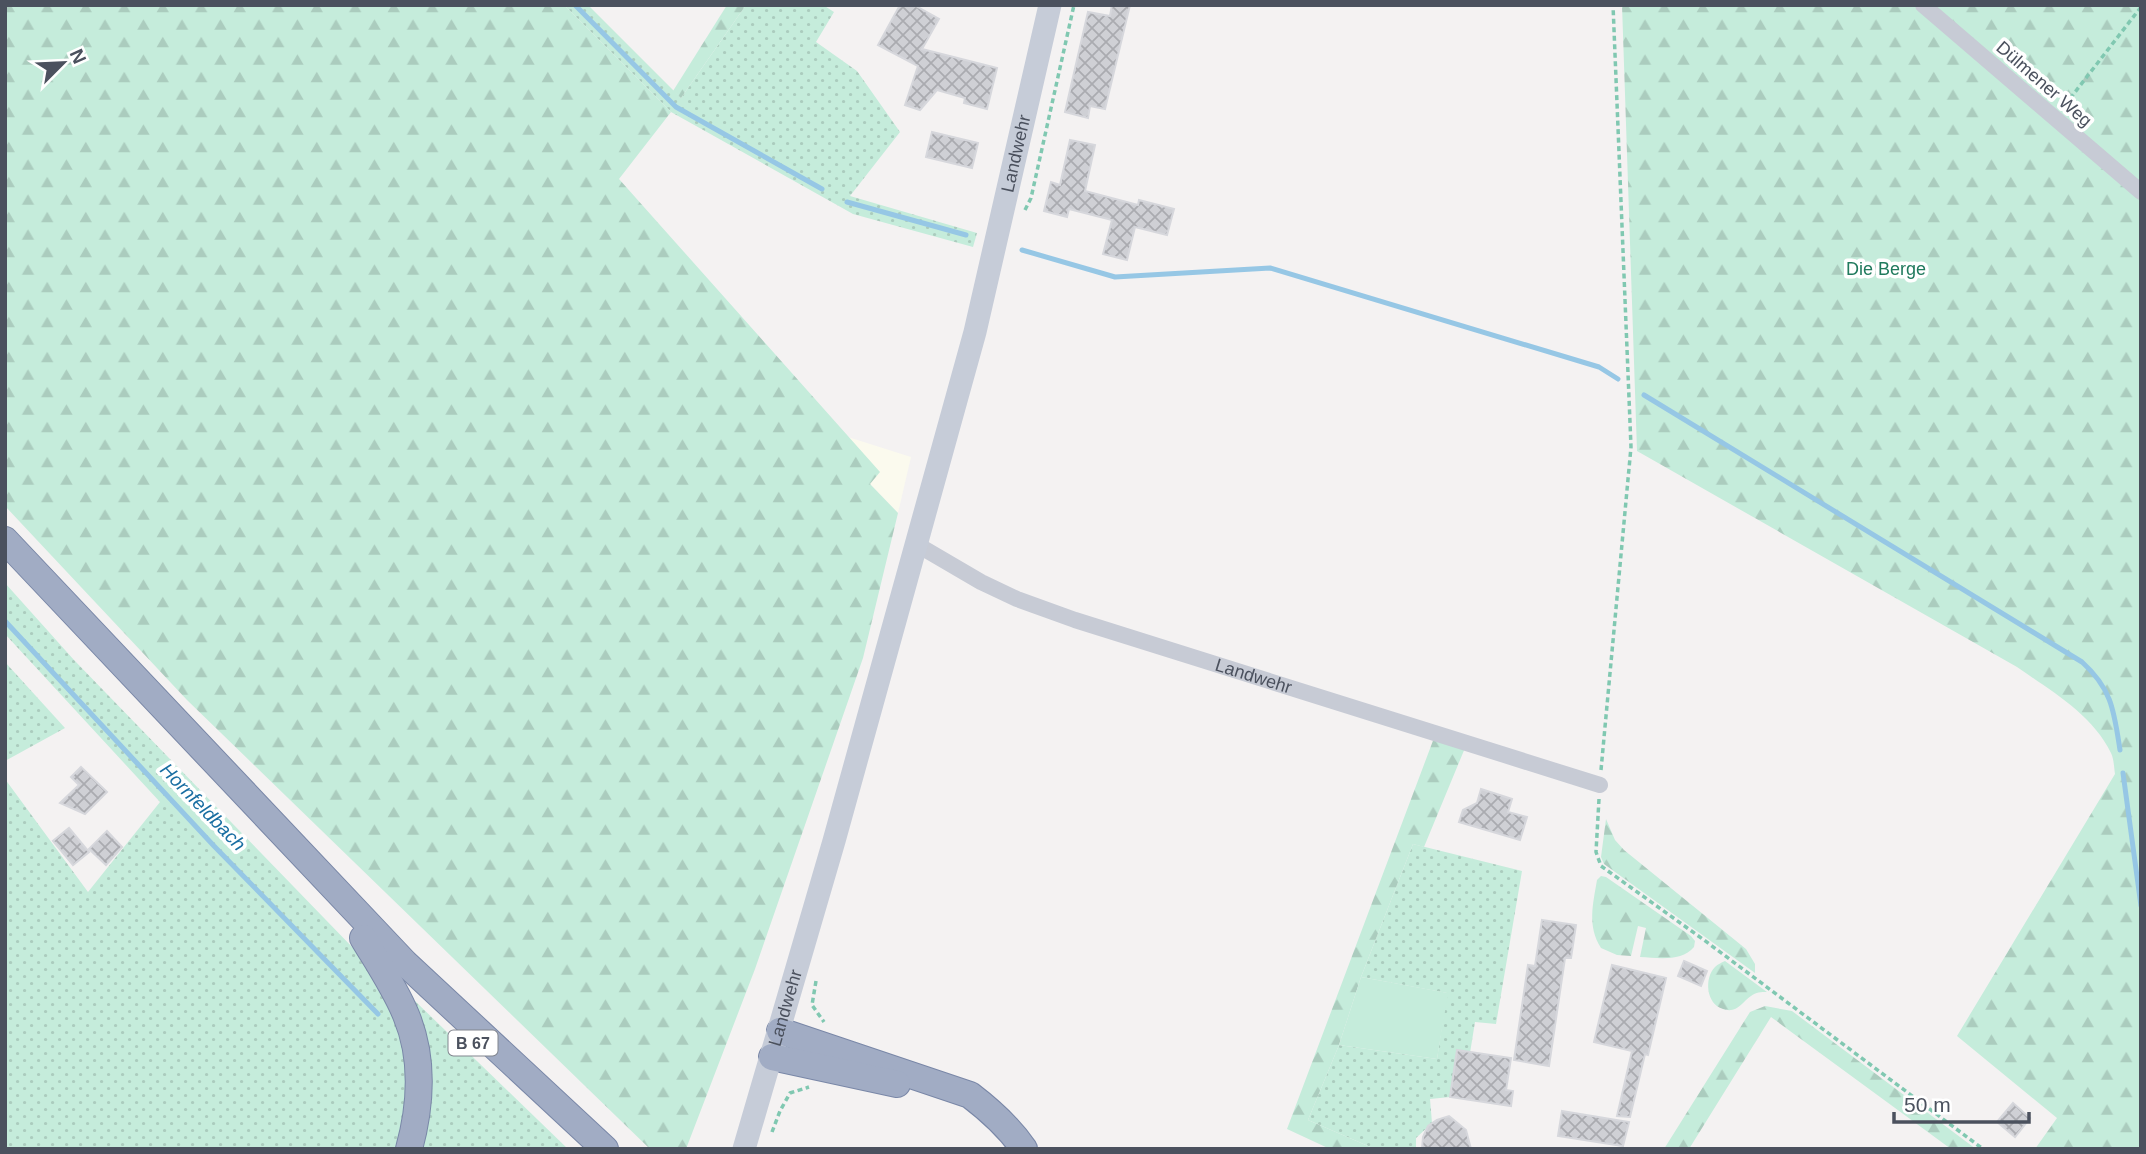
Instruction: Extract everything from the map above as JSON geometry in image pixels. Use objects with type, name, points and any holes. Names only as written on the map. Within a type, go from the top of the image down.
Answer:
[{"type":"highway","name":"B 67","points":[[5,540],[405,963],[605,1149]]},
{"type":"highway","name":"B 67","points":[[5,562],[363,938],[582,1149]]},
{"type":"highway","points":[[363,938],[406,1015],[413,1039],[418,1067],[419,1098],[409,1149]]},
{"type":"highway","points":[[780,1031],[970,1096],[999,1119],[1024,1149]]},
{"type":"highway","points":[[772,1056],[903,1085],[940,1096],[969,1109],[990,1129],[1003,1149]]},
{"type":"main road","name":"Landwehr","points":[[744,1149],[780,1031],[975,332],[1050,5]]},
{"type":"street","name":"Dülmener Weg","points":[[1923,5],[2141,192]]},
{"type":"street","name":"Landwehr","points":[[916,544],[993,588],[1075,620],[1600,785]]},
{"type":"path","points":[[1613,5],[1631,447],[1596,852],[1601,866],[1983,1149]]},
{"type":"path","points":[[2054,119],[2141,7]]},
{"type":"shaded area","points":[[848,437],[911,457],[898,513],[870,484]]},
{"type":"green space","points":[[5,5],[564,5],[671,112],[619,179],[880,472],[870,484],[898,513],[863,658],[755,969],[686,1149],[650,1149],[187,700],[5,506]]},
{"type":"green space","points":[[564,5],[588,5],[681,98],[746,5],[823,5],[834,12],[816,42],[857,71],[900,132],[850,196],[977,233],[973,247],[853,214],[671,112]]},
{"type":"green space","points":[[727,5],[746,5],[681,98],[673,91]]},
{"type":"green space","name":"Die Berge","points":[[1622,5],[2141,5],[2141,1149],[2035,1149],[2057,1118],[1957,1036],[2115,774],[2112,755],[2103,739],[2070,704],[2017,667],[1637,451]]},
{"type":"green space","points":[[5,583],[74,660],[356,951],[391,1007],[408,1059],[402,1149],[5,1149],[5,779],[88,892],[160,802],[5,634]]},
{"type":"green space","points":[[5,662],[65,728],[5,761]]},
{"type":"green space","points":[[1434,738],[1465,748],[1424,847],[1413,844],[1361,977],[1339,1045],[1308,1120],[1375,1149],[1330,1149],[1287,1129]]},
{"type":"green space","points":[[1606,819],[1615,840],[1624,850],[1746,949],[1755,964],[1755,973],[1604,864],[1601,857]]},
{"type":"green space","points":[[1413,844],[1522,871],[1496,1024],[1475,1022],[1470,1053],[1457,1051],[1450,1097],[1430,1099],[1432,1123],[1416,1138],[1416,1149],[1375,1149],[1308,1120],[1339,1045],[1437,1059],[1447,993],[1361,977]]},
{"type":"green space","points":[[1601,876],[1691,936],[1695,941],[1694,947],[1676,957],[1640,957],[1646,928],[1638,926],[1631,956],[1617,955],[1601,948],[1594,931],[1592,915],[1597,880]]},
{"type":"green space","points":[[1725,961],[1767,992],[1755,994],[1732,1010],[1717,1006],[1708,990],[1709,978],[1715,967]]},
{"type":"green space","points":[[1361,977],[1448,993],[1437,1059],[1339,1045]]},
{"type":"green space","points":[[415,1001],[568,1149],[419,1149],[409,1004]]},
{"type":"green space","points":[[1765,1006],[1792,1011],[1976,1149],[1951,1149],[1771,1017],[1689,1149],[1664,1149],[1750,1012]]},
{"type":"building","points":[[900,5],[914,5],[939,19],[922,49],[997,68],[987,109],[964,103],[965,98],[937,90],[920,110],[905,105],[918,66],[878,45]]},
{"type":"building","points":[[1112,5],[1130,5],[1105,109],[1090,106],[1088,118],[1065,112],[1088,12],[1110,16]]},
{"type":"building","points":[[932,132],[978,143],[972,168],[926,157]]},
{"type":"building","points":[[1070,140],[1095,145],[1085,191],[1138,205],[1139,200],[1174,209],[1167,235],[1135,227],[1127,260],[1103,254],[1112,220],[1069,209],[1067,217],[1044,211],[1051,182],[1060,185]]},
{"type":"building","points":[[81,767],[107,792],[85,814],[60,803],[79,785],[71,777]]},
{"type":"building","points":[[1481,789],[1512,799],[1508,812],[1527,817],[1520,840],[1459,822],[1463,810],[1477,803]]},
{"type":"building","points":[[69,828],[89,852],[73,865],[53,841]]},
{"type":"building","points":[[107,831],[122,847],[106,865],[89,849]]},
{"type":"building","points":[[1542,920],[1576,925],[1571,958],[1565,958],[1549,1066],[1514,1060],[1528,965],[1535,966]]},
{"type":"building","points":[[1684,961],[1707,971],[1701,986],[1678,976]]},
{"type":"building","points":[[1612,965],[1666,978],[1630,1117],[1617,1116],[1632,1051],[1594,1042]]},
{"type":"building","points":[[1457,1050],[1511,1058],[1506,1090],[1513,1091],[1511,1106],[1450,1097]]},
{"type":"building","points":[[2013,1103],[2030,1118],[2015,1137],[1997,1122]]},
{"type":"building","points":[[1562,1111],[1629,1122],[1623,1146],[1558,1136]]},
{"type":"building","points":[[1449,1116],[1466,1130],[1471,1149],[1422,1149],[1428,1126]]},
{"type":"waterway","points":[[575,5],[676,107],[822,189]]},
{"type":"waterway","points":[[847,202],[966,235]]},
{"type":"waterway","points":[[1022,250],[1115,277],[1270,268],[1599,367],[1618,379]]},
{"type":"waterway","points":[[1644,395],[2082,662],[2106,691],[2116,724],[2120,750]]},
{"type":"waterway","name":"Hornfeldbach","points":[[5,621],[214,846],[378,1014]]},
{"type":"waterway","points":[[2123,773],[2141,906]]}]
